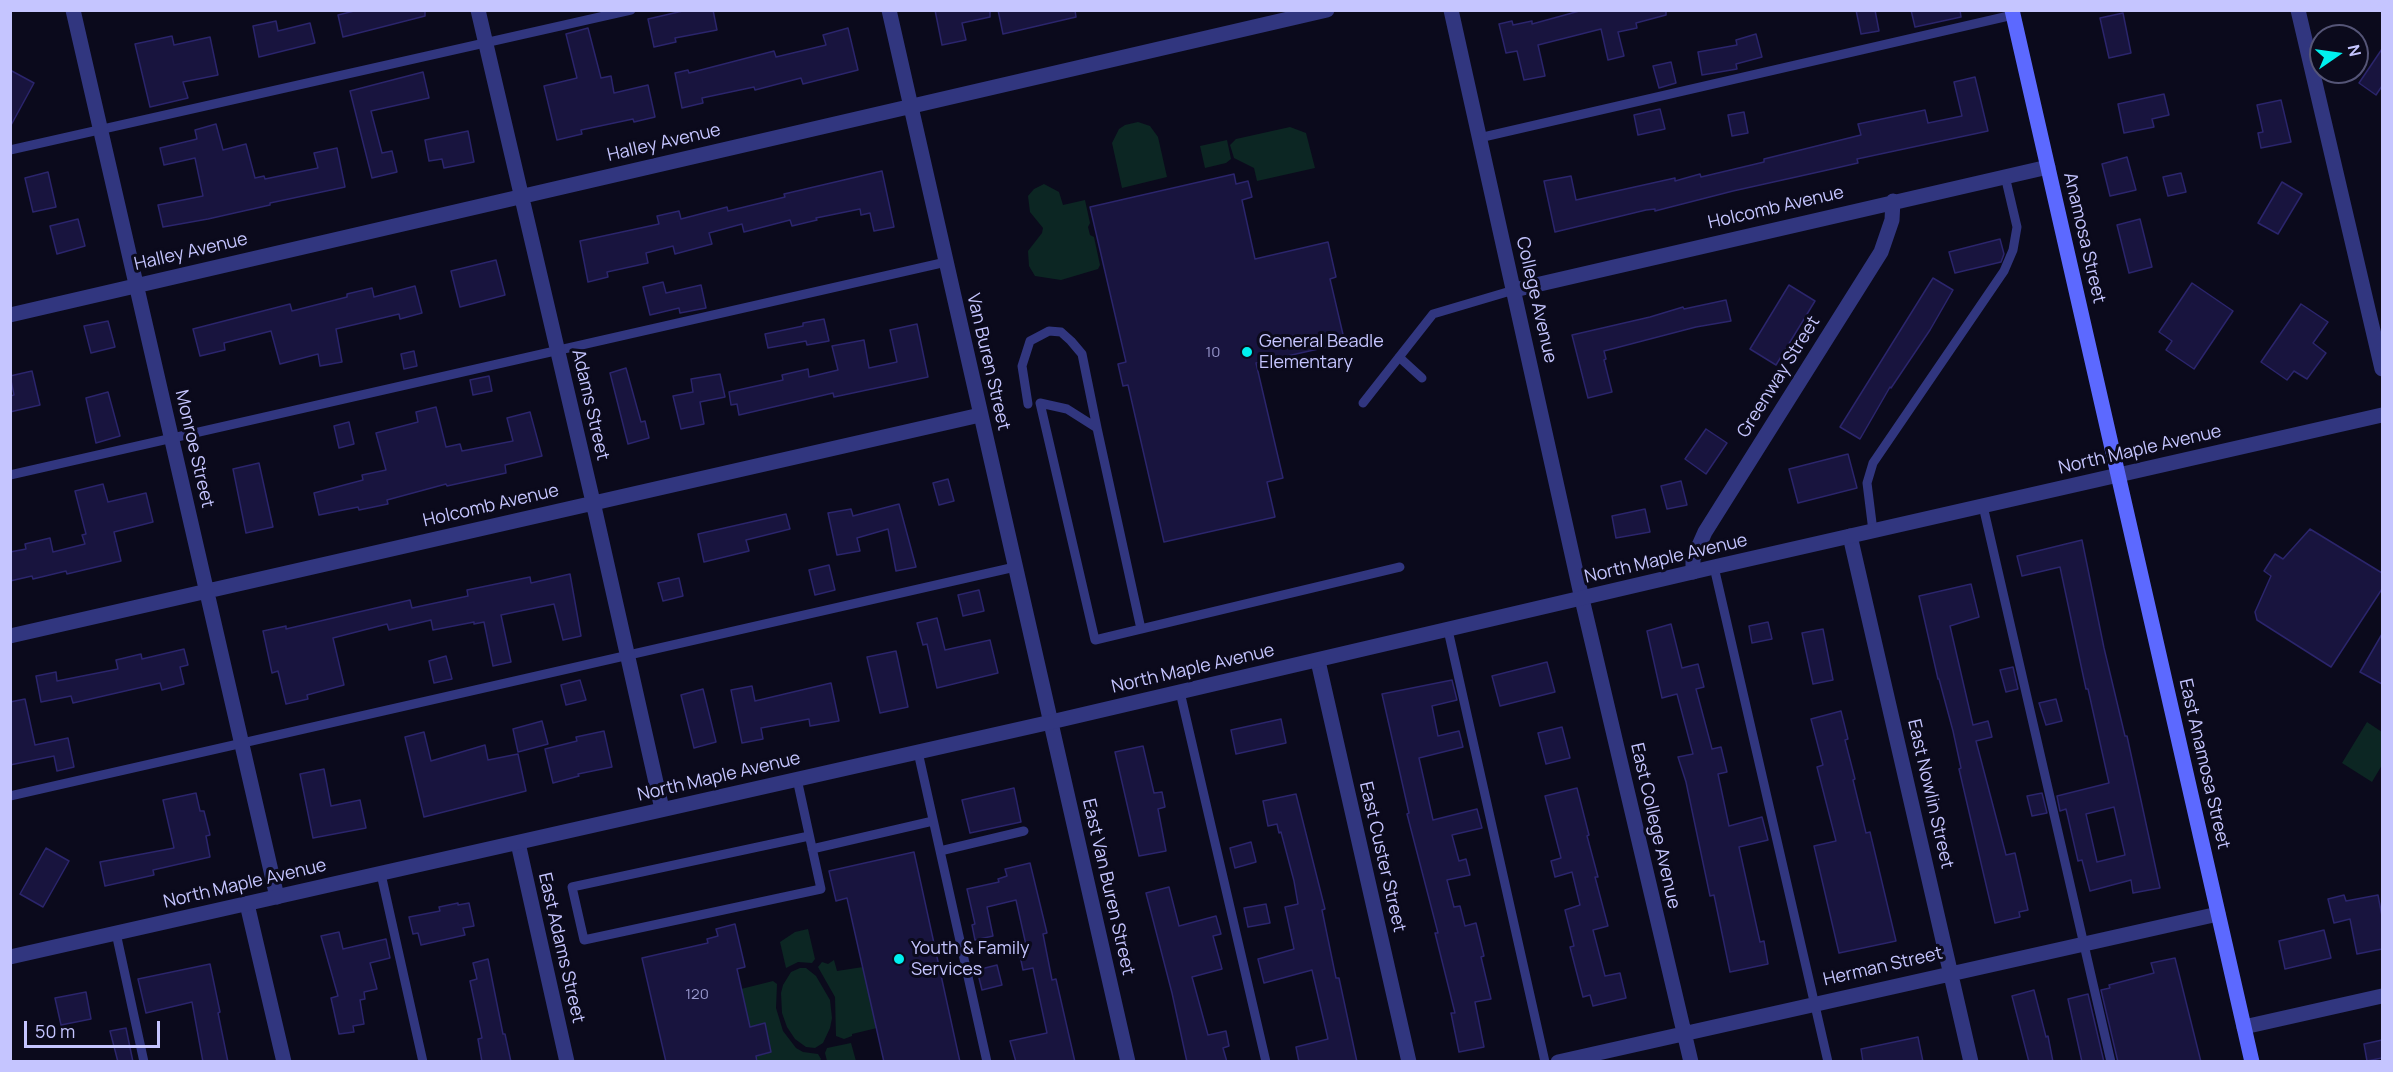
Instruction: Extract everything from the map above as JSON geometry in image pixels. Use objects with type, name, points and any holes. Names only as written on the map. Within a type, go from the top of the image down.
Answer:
[{"type":"main road","name":"Anamosa Street","points":[[2013,13],[2118,475]]},
{"type":"main road","name":"East Anamosa Street","points":[[2118,475],[2252,1062]]},
{"type":"street","name":"Monroe Street","points":[[73,10],[277,897]]},
{"type":"street","name":"Adams Street","points":[[478,10],[662,809]]},
{"type":"street","name":"Van Buren Street","points":[[889,10],[1051,722]]},
{"type":"street","name":"Halley Avenue","points":[[10,315],[1327,10]]},
{"type":"street","name":"College Avenue","points":[[1451,10],[1582,598]]},
{"type":"street","points":[[2298,10],[2382,369]]},
{"type":"street","name":"Holcomb Avenue","points":[[1514,290],[2048,167]]},
{"type":"street","name":"Greenway Street","points":[[1693,572],[1695,552],[1705,532],[1881,252],[1892,220],[1893,201]]},
{"type":"street","name":"Holcomb Avenue","points":[[10,636],[980,415]]},
{"type":"street","name":"North Maple Avenue","points":[[10,957],[1051,722],[1714,567],[2382,416]]},
{"type":"street","name":"East Nowlin Street","points":[[1850,536],[1971,1062]]},
{"type":"street","name":"East College Avenue","points":[[1582,598],[1690,1062]]},
{"type":"street","name":"East Custer Street","points":[[1318,661],[1409,1062]]},
{"type":"street","name":"East Van Buren Street","points":[[1051,722],[1128,1062]]},
{"type":"street","name":"East Adams Street","points":[[518,843],[567,1062]]},
{"type":"street","points":[[247,904],[284,1062]]},
{"type":"street","name":"Herman Street","points":[[1558,1062],[1950,972],[2218,914]]},
{"type":"street","points":[[2244,1027],[2382,996]]},
{"type":"lane","points":[[10,150],[631,10]]},
{"type":"lane","points":[[1479,138],[2013,13]]},
{"type":"lane","points":[[1873,531],[1867,483],[1873,463],[2004,271],[2013,250],[2017,227],[2005,176]]},
{"type":"lane","points":[[10,475],[946,262]]},
{"type":"lane","points":[[1363,404],[1433,314],[1514,290]]},
{"type":"lane","points":[[1028,404],[1022,366],[1030,341],[1039,334],[1049,331],[1061,332],[1082,354],[1141,629]]},
{"type":"lane","points":[[1399,357],[1422,378]]},
{"type":"lane","points":[[1097,428],[1067,409],[1040,404],[1095,640],[1400,567]]},
{"type":"lane","points":[[1983,506],[2111,1062]]},
{"type":"lane","points":[[10,796],[1015,567]]},
{"type":"lane","points":[[1714,567],[1828,1062]]},
{"type":"lane","points":[[1448,630],[1545,1062]]},
{"type":"lane","points":[[1180,692],[1266,1062]]},
{"type":"lane","points":[[918,752],[987,1062]]},
{"type":"lane","points":[[797,779],[821,889],[584,940],[572,887],[808,836]]},
{"type":"lane","points":[[812,849],[933,821]]},
{"type":"lane","points":[[940,851],[1024,831]]},
{"type":"lane","points":[[381,874],[423,1062]]},
{"type":"lane","points":[[116,933],[144,1062]]},
{"type":"green space","points":[[1138,122],[1150,126],[1158,137],[1167,177],[1122,188],[1112,143],[1119,129]]},
{"type":"green space","points":[[1290,127],[1306,133],[1315,168],[1257,181],[1254,168],[1234,158],[1230,145],[1236,139]]},
{"type":"green space","points":[[1227,140],[1231,159],[1226,163],[1205,168],[1200,146]]},
{"type":"green space","points":[[1044,184],[1059,192],[1063,205],[1085,200],[1090,223],[1088,227],[1090,235],[1094,237],[1100,265],[1098,269],[1061,280],[1035,276],[1029,266],[1028,251],[1042,233],[1043,228],[1030,212],[1028,196],[1034,189]]},
{"type":"green space","points":[[2367,722],[2382,732],[2382,765],[2372,782],[2342,763]]},
{"type":"green space","points":[[808,929],[815,959],[812,963],[798,962],[786,968],[780,942],[795,932]]},
{"type":"green space","points":[[834,960],[837,971],[863,967],[877,1028],[852,1034],[844,1039],[836,1036],[835,997],[818,967],[822,962],[828,964]]},
{"type":"green space","points":[[806,968],[816,976],[830,1000],[832,1018],[830,1028],[823,1043],[815,1048],[806,1047],[795,1039],[782,1013],[783,985],[791,972]]},
{"type":"green space","points":[[773,981],[777,984],[776,1008],[783,1031],[796,1048],[803,1052],[818,1054],[820,1061],[757,1061],[756,1056],[771,1052],[765,1024],[750,1027],[741,989]]},
{"type":"green space","points":[[851,1043],[856,1061],[827,1061],[825,1053],[827,1048]]},
{"type":"building","points":[[358,10],[425,10],[425,16],[343,37],[338,15]]},
{"type":"building","points":[[687,10],[713,10],[717,30],[675,38],[676,42],[654,47],[648,19]]},
{"type":"building","points":[[935,10],[990,10],[990,17],[962,23],[966,40],[942,45]]},
{"type":"building","points":[[998,10],[1075,10],[1076,17],[1003,34]]},
{"type":"building","points":[[1583,10],[1666,10],[1666,15],[1636,23],[1637,28],[1618,32],[1624,56],[1608,60],[1601,29],[1538,45],[1545,76],[1524,80],[1517,51],[1506,53],[1499,24],[1512,21],[1513,25],[1532,21],[1532,24]]},
{"type":"building","points":[[1856,10],[1875,10],[1879,31],[1861,34]]},
{"type":"building","points":[[1911,10],[1960,10],[1961,17],[1915,27]]},
{"type":"building","points":[[2123,13],[2131,53],[2109,58],[2100,18]]},
{"type":"building","points":[[276,21],[278,31],[310,23],[315,43],[259,57],[253,26]]},
{"type":"building","points":[[588,28],[601,78],[611,76],[614,93],[648,85],[655,117],[634,122],[633,119],[581,130],[582,134],[557,140],[544,86],[577,78],[566,34]]},
{"type":"building","points":[[848,28],[858,70],[803,84],[801,78],[755,90],[754,87],[702,98],[703,103],[682,108],[675,73],[688,70],[689,73],[774,51],[776,57],[826,45],[823,35]]},
{"type":"building","points":[[1756,34],[1762,57],[1736,64],[1737,69],[1702,75],[1698,52],[1737,45],[1736,40]]},
{"type":"building","points":[[172,36],[174,45],[210,37],[218,75],[183,82],[188,98],[150,107],[135,44]]},
{"type":"building","points":[[2382,49],[2382,86],[2376,95],[2360,84],[2369,84],[2369,68]]},
{"type":"building","points":[[1671,62],[1676,83],[1659,88],[1653,66]]},
{"type":"building","points":[[10,70],[34,83],[10,127]]},
{"type":"building","points":[[423,72],[429,98],[371,111],[382,153],[392,151],[397,172],[372,178],[350,91]]},
{"type":"building","points":[[1975,77],[1988,131],[1857,159],[1858,163],[1555,232],[1544,181],[1571,176],[1576,200],[1675,178],[1675,181],[1700,174],[1701,177],[1764,162],[1764,159],[1861,135],[1858,124],[1925,110],[1928,123],[1962,116],[1954,82]]},
{"type":"building","points":[[2164,94],[2169,115],[2152,119],[2154,127],[2124,133],[2118,104]]},
{"type":"building","points":[[2281,100],[2291,142],[2261,148],[2258,133],[2263,132],[2257,105]]},
{"type":"building","points":[[1660,109],[1665,129],[1638,135],[1634,115]]},
{"type":"building","points":[[1744,112],[1748,133],[1732,136],[1728,115]]},
{"type":"building","points":[[216,124],[223,150],[246,144],[255,178],[264,176],[265,179],[318,168],[314,153],[337,148],[345,187],[208,219],[163,227],[158,205],[203,196],[195,158],[164,165],[160,148],[197,139],[195,130]]},
{"type":"building","points":[[468,131],[474,162],[444,168],[442,159],[429,161],[425,140]]},
{"type":"building","points":[[2127,157],[2136,190],[2110,196],[2102,164]]},
{"type":"building","points":[[882,171],[894,227],[874,231],[870,213],[861,215],[860,209],[816,218],[817,220],[792,226],[790,220],[744,232],[742,224],[709,233],[712,244],[675,254],[673,246],[646,253],[648,263],[607,272],[608,277],[588,282],[580,241],[659,224],[657,216],[679,211],[681,219],[727,207],[728,211],[785,197],[784,194]]},
{"type":"building","points":[[48,172],[56,207],[33,212],[25,178]]},
{"type":"building","points":[[2181,173],[2186,192],[2168,196],[2163,177]]},
{"type":"building","name":"General Beadle Elementary","points":[[1234,174],[1236,184],[1248,181],[1252,197],[1242,200],[1255,259],[1328,242],[1336,277],[1330,279],[1345,343],[1256,363],[1283,478],[1267,482],[1275,517],[1164,542],[1128,385],[1123,386],[1118,364],[1126,362],[1090,207]]},
{"type":"building","points":[[2282,182],[2302,194],[2278,234],[2258,223]]},
{"type":"building","points":[[78,219],[85,246],[57,254],[50,226]]},
{"type":"building","points":[[2140,219],[2152,267],[2129,273],[2117,225]]},
{"type":"building","points":[[2000,239],[2004,254],[2001,262],[1955,273],[1949,252]]},
{"type":"building","points":[[496,260],[505,295],[460,307],[451,271]]},
{"type":"building","points":[[1933,278],[1953,290],[1930,330],[1890,387],[1860,439],[1840,427]]},
{"type":"building","points":[[663,282],[666,293],[701,285],[706,308],[680,313],[679,308],[650,315],[643,287]]},
{"type":"building","points":[[2192,283],[2233,311],[2194,369],[2166,350],[2172,341],[2159,332]]},
{"type":"building","points":[[1789,285],[1815,301],[1776,365],[1750,349]]},
{"type":"building","points":[[415,286],[422,313],[400,319],[399,314],[336,329],[342,362],[320,366],[318,354],[280,364],[271,331],[224,343],[225,350],[200,356],[193,329],[290,304],[292,311],[372,288],[374,297]]},
{"type":"building","points":[[1726,300],[1731,321],[1696,327],[1604,351],[1612,392],[1588,398],[1572,335],[1683,307],[1684,309]]},
{"type":"building","points":[[2301,304],[2328,322],[2313,343],[2326,353],[2307,379],[2294,371],[2287,380],[2261,362]]},
{"type":"building","points":[[824,319],[829,341],[807,345],[806,341],[768,348],[765,334]]},
{"type":"building","points":[[108,321],[115,347],[91,353],[84,326]]},
{"type":"building","points":[[917,324],[928,377],[834,397],[833,393],[739,415],[737,404],[731,405],[729,392],[783,380],[782,375],[808,369],[809,377],[838,370],[832,346],[864,340],[869,368],[897,362],[890,330]]},
{"type":"building","points":[[414,351],[417,366],[404,369],[401,354]]},
{"type":"building","points":[[626,368],[641,422],[645,421],[649,438],[628,444],[610,373]]},
{"type":"building","points":[[32,371],[40,405],[10,412],[10,396],[14,395],[10,376]]},
{"type":"building","points":[[720,374],[725,397],[700,402],[704,424],[681,429],[673,396],[693,392],[691,379]]},
{"type":"building","points":[[489,376],[492,391],[473,395],[470,380]]},
{"type":"building","points":[[108,392],[120,436],[96,443],[86,398]]},
{"type":"building","points":[[436,407],[446,447],[460,444],[462,451],[513,441],[507,418],[530,412],[542,456],[505,465],[506,473],[447,486],[446,484],[387,500],[388,504],[319,515],[314,493],[363,480],[362,475],[386,470],[376,433],[418,422],[416,412]]},
{"type":"building","points":[[349,422],[354,444],[339,448],[334,426]]},
{"type":"building","points":[[1706,429],[1727,443],[1706,474],[1685,459]]},
{"type":"building","points":[[1848,454],[1857,488],[1798,503],[1789,469]]},
{"type":"building","points":[[259,463],[273,527],[246,533],[233,469]]},
{"type":"building","points":[[948,479],[954,501],[939,505],[933,483]]},
{"type":"building","points":[[1681,481],[1687,505],[1667,509],[1661,486]]},
{"type":"building","points":[[103,484],[108,502],[146,493],[153,522],[114,532],[121,561],[67,574],[66,571],[33,579],[32,576],[10,581],[10,552],[26,549],[25,544],[50,538],[53,552],[85,544],[82,535],[86,534],[75,491]]},
{"type":"building","points":[[899,504],[916,567],[896,571],[888,529],[857,538],[860,551],[837,555],[828,513],[851,509],[853,516]]},
{"type":"building","points":[[1645,509],[1650,532],[1616,538],[1612,516]]},
{"type":"building","points":[[786,514],[790,529],[746,540],[749,551],[704,562],[698,534]]},
{"type":"building","points":[[2310,529],[2382,573],[2382,589],[2331,667],[2257,620],[2255,612],[2271,576],[2264,571],[2275,554],[2283,559]]},
{"type":"building","points":[[2082,540],[2104,648],[2125,736],[2127,736],[2160,888],[2133,893],[2131,880],[2090,891],[2082,860],[2078,861],[2066,809],[2060,811],[2057,796],[2109,783],[2060,567],[2022,576],[2017,556]],"holes":[[[2114,807],[2125,855],[2097,862],[2086,814]]]},
{"type":"building","points":[[829,565],[835,590],[815,595],[809,570]]},
{"type":"building","points":[[570,574],[581,636],[563,640],[554,604],[501,615],[511,662],[493,666],[484,622],[433,630],[431,620],[389,630],[387,624],[333,638],[344,685],[307,695],[308,699],[286,704],[278,671],[272,673],[263,631],[286,626],[286,629],[410,600],[412,608],[468,596],[467,590],[530,577],[531,583]]},
{"type":"building","points":[[679,578],[683,596],[663,601],[658,583]]},
{"type":"building","points":[[1971,584],[1979,617],[1950,626],[1973,725],[1988,721],[1992,737],[1976,741],[2006,855],[2015,853],[2028,910],[2019,912],[2020,917],[1995,923],[1959,769],[1961,768],[1953,731],[1938,679],[1919,596]]},
{"type":"building","points":[[979,590],[984,611],[963,616],[958,595]]},
{"type":"building","points":[[937,618],[945,650],[990,640],[998,673],[937,688],[927,644],[923,645],[917,623]]},
{"type":"building","points":[[1768,622],[1772,639],[1752,643],[1749,626]]},
{"type":"building","points":[[1671,624],[1682,668],[1698,664],[1704,687],[1696,689],[1712,749],[1721,747],[1727,772],[1718,774],[1729,826],[1762,817],[1768,840],[1739,847],[1760,942],[1764,941],[1768,964],[1730,972],[1714,895],[1710,896],[1686,782],[1678,757],[1693,754],[1677,694],[1662,698],[1647,631]]},
{"type":"building","points":[[1823,629],[1833,680],[1813,684],[1802,633]]},
{"type":"building","points":[[2382,634],[2382,684],[2360,672]]},
{"type":"building","points":[[184,649],[188,665],[180,667],[184,684],[162,690],[160,683],[73,703],[71,696],[41,702],[36,676],[56,672],[57,681],[118,669],[116,660],[141,654],[142,659]]},
{"type":"building","points":[[896,651],[908,707],[880,713],[867,657]]},
{"type":"building","points":[[446,656],[452,679],[434,683],[429,661]]},
{"type":"building","points":[[1547,662],[1555,692],[1500,706],[1492,676]]},
{"type":"building","points":[[2013,667],[2018,689],[2006,692],[2000,670]]},
{"type":"building","points":[[580,680],[586,700],[566,705],[561,685]]},
{"type":"building","points":[[1452,680],[1457,700],[1432,706],[1438,736],[1459,731],[1463,747],[1419,758],[1433,820],[1477,809],[1482,828],[1452,835],[1459,861],[1466,859],[1470,875],[1447,880],[1454,907],[1460,906],[1465,926],[1476,923],[1491,999],[1475,1002],[1484,1047],[1459,1052],[1451,1013],[1455,1013],[1435,933],[1438,933],[1407,814],[1409,813],[1382,694]]},
{"type":"building","points":[[831,683],[839,721],[810,726],[809,719],[761,728],[763,739],[742,743],[731,690],[752,686],[755,701]]},
{"type":"building","points":[[703,689],[716,742],[694,748],[681,695]]},
{"type":"building","points":[[25,699],[35,745],[68,738],[74,767],[57,771],[54,756],[10,765],[10,702]]},
{"type":"building","points":[[2056,699],[2062,721],[2046,725],[2039,703]]},
{"type":"building","points":[[1841,711],[1848,739],[1845,740],[1855,779],[1853,780],[1866,833],[1870,832],[1896,941],[1839,953],[1814,846],[1836,841],[1817,767],[1823,765],[1811,719]]},
{"type":"building","points":[[1281,719],[1286,743],[1236,754],[1231,730]]},
{"type":"building","points":[[542,721],[548,744],[518,752],[513,729]]},
{"type":"building","points":[[1562,727],[1570,758],[1546,764],[1538,733]]},
{"type":"building","points":[[604,731],[612,767],[578,774],[579,776],[553,783],[545,749],[577,741],[576,737]]},
{"type":"building","points":[[424,732],[431,761],[485,745],[488,760],[518,754],[526,791],[424,817],[405,737]]},
{"type":"building","points":[[1143,746],[1154,793],[1162,792],[1165,807],[1158,809],[1166,851],[1139,856],[1115,752]]},
{"type":"building","points":[[324,769],[331,806],[360,800],[366,828],[313,838],[300,774]]},
{"type":"building","points":[[1014,788],[1021,822],[970,833],[962,800]]},
{"type":"building","points":[[1577,788],[1598,877],[1595,877],[1608,926],[1593,930],[1605,976],[1620,973],[1626,998],[1593,1006],[1590,995],[1583,997],[1570,947],[1574,946],[1565,910],[1580,905],[1572,872],[1555,877],[1551,861],[1561,858],[1545,796]]},
{"type":"building","points":[[196,793],[200,811],[204,811],[210,835],[206,836],[210,857],[153,870],[154,875],[105,886],[100,862],[174,848],[163,800]]},
{"type":"building","points":[[2042,793],[2047,813],[2032,816],[2027,796]]},
{"type":"building","points":[[1296,794],[1325,909],[1322,910],[1336,978],[1339,978],[1357,1062],[1299,1062],[1296,1047],[1328,1039],[1312,970],[1264,983],[1258,959],[1294,949],[1285,907],[1298,904],[1294,881],[1281,832],[1279,833],[1277,824],[1268,826],[1263,801]]},
{"type":"building","points":[[1251,842],[1256,862],[1235,868],[1230,848]]},
{"type":"building","points":[[46,848],[69,861],[43,907],[20,894]]},
{"type":"building","name":"Youth & Family Services","points":[[914,852],[960,1062],[884,1062],[847,898],[836,901],[829,871]]},
{"type":"building","points":[[1030,863],[1047,933],[1043,934],[1052,980],[1056,979],[1075,1062],[1016,1062],[1010,1041],[1047,1033],[1033,968],[1023,970],[1018,946],[1026,945],[1016,900],[987,907],[993,936],[975,940],[972,925],[975,924],[967,889],[999,882],[998,879],[1007,876],[1005,869]]},
{"type":"building","points":[[1169,887],[1179,926],[1216,916],[1221,934],[1213,936],[1222,969],[1192,977],[1208,1035],[1226,1031],[1229,1046],[1223,1048],[1227,1062],[1187,1062],[1146,893]]},
{"type":"building","points":[[2344,895],[2346,901],[2378,895],[2382,916],[2382,949],[2357,954],[2350,919],[2334,923],[2328,899]]},
{"type":"building","points":[[458,903],[458,905],[469,903],[474,926],[463,928],[465,935],[421,945],[418,933],[413,934],[409,917],[440,911],[439,907]]},
{"type":"building","points":[[1266,904],[1270,923],[1248,927],[1244,908]]},
{"type":"building","points":[[735,924],[745,967],[737,969],[750,1027],[765,1023],[771,1052],[756,1056],[757,1062],[666,1062],[642,958],[708,943],[707,939],[718,936],[716,929]]},
{"type":"building","points":[[2324,930],[2331,958],[2285,969],[2279,941]]},
{"type":"building","points":[[339,932],[343,949],[386,939],[390,958],[370,963],[377,989],[364,992],[365,999],[360,1000],[364,1024],[353,1026],[354,1032],[339,1034],[331,998],[338,996],[321,936]]},
{"type":"building","points":[[2175,958],[2201,1062],[2118,1062],[2101,990],[2110,988],[2109,985],[2154,973],[2151,963]]},
{"type":"building","points":[[488,959],[511,1062],[482,1062],[478,1039],[482,1038],[470,981],[477,979],[473,963]]},
{"type":"building","points":[[210,964],[228,1062],[203,1062],[192,1002],[146,1013],[138,979]]},
{"type":"building","points":[[997,965],[1002,985],[982,990],[977,970]]},
{"type":"building","points":[[2034,990],[2053,1062],[2029,1062],[2012,996]]},
{"type":"building","points":[[86,992],[91,1019],[61,1025],[55,998]]},
{"type":"building","points":[[2088,994],[2104,1062],[2082,1062],[2068,999]]},
{"type":"building","points":[[126,1028],[133,1062],[118,1062],[110,1031]]},
{"type":"building","points":[[1918,1037],[1923,1062],[1863,1062],[1861,1049]]},
{"type":"building","points":[[2382,1040],[2382,1058],[2367,1061],[2364,1044]]},
{"type":"place","name":"General Beadle Elementary","points":[[1247,352]]},
{"type":"place","name":"Youth & Family Services","points":[[899,959]]}]
